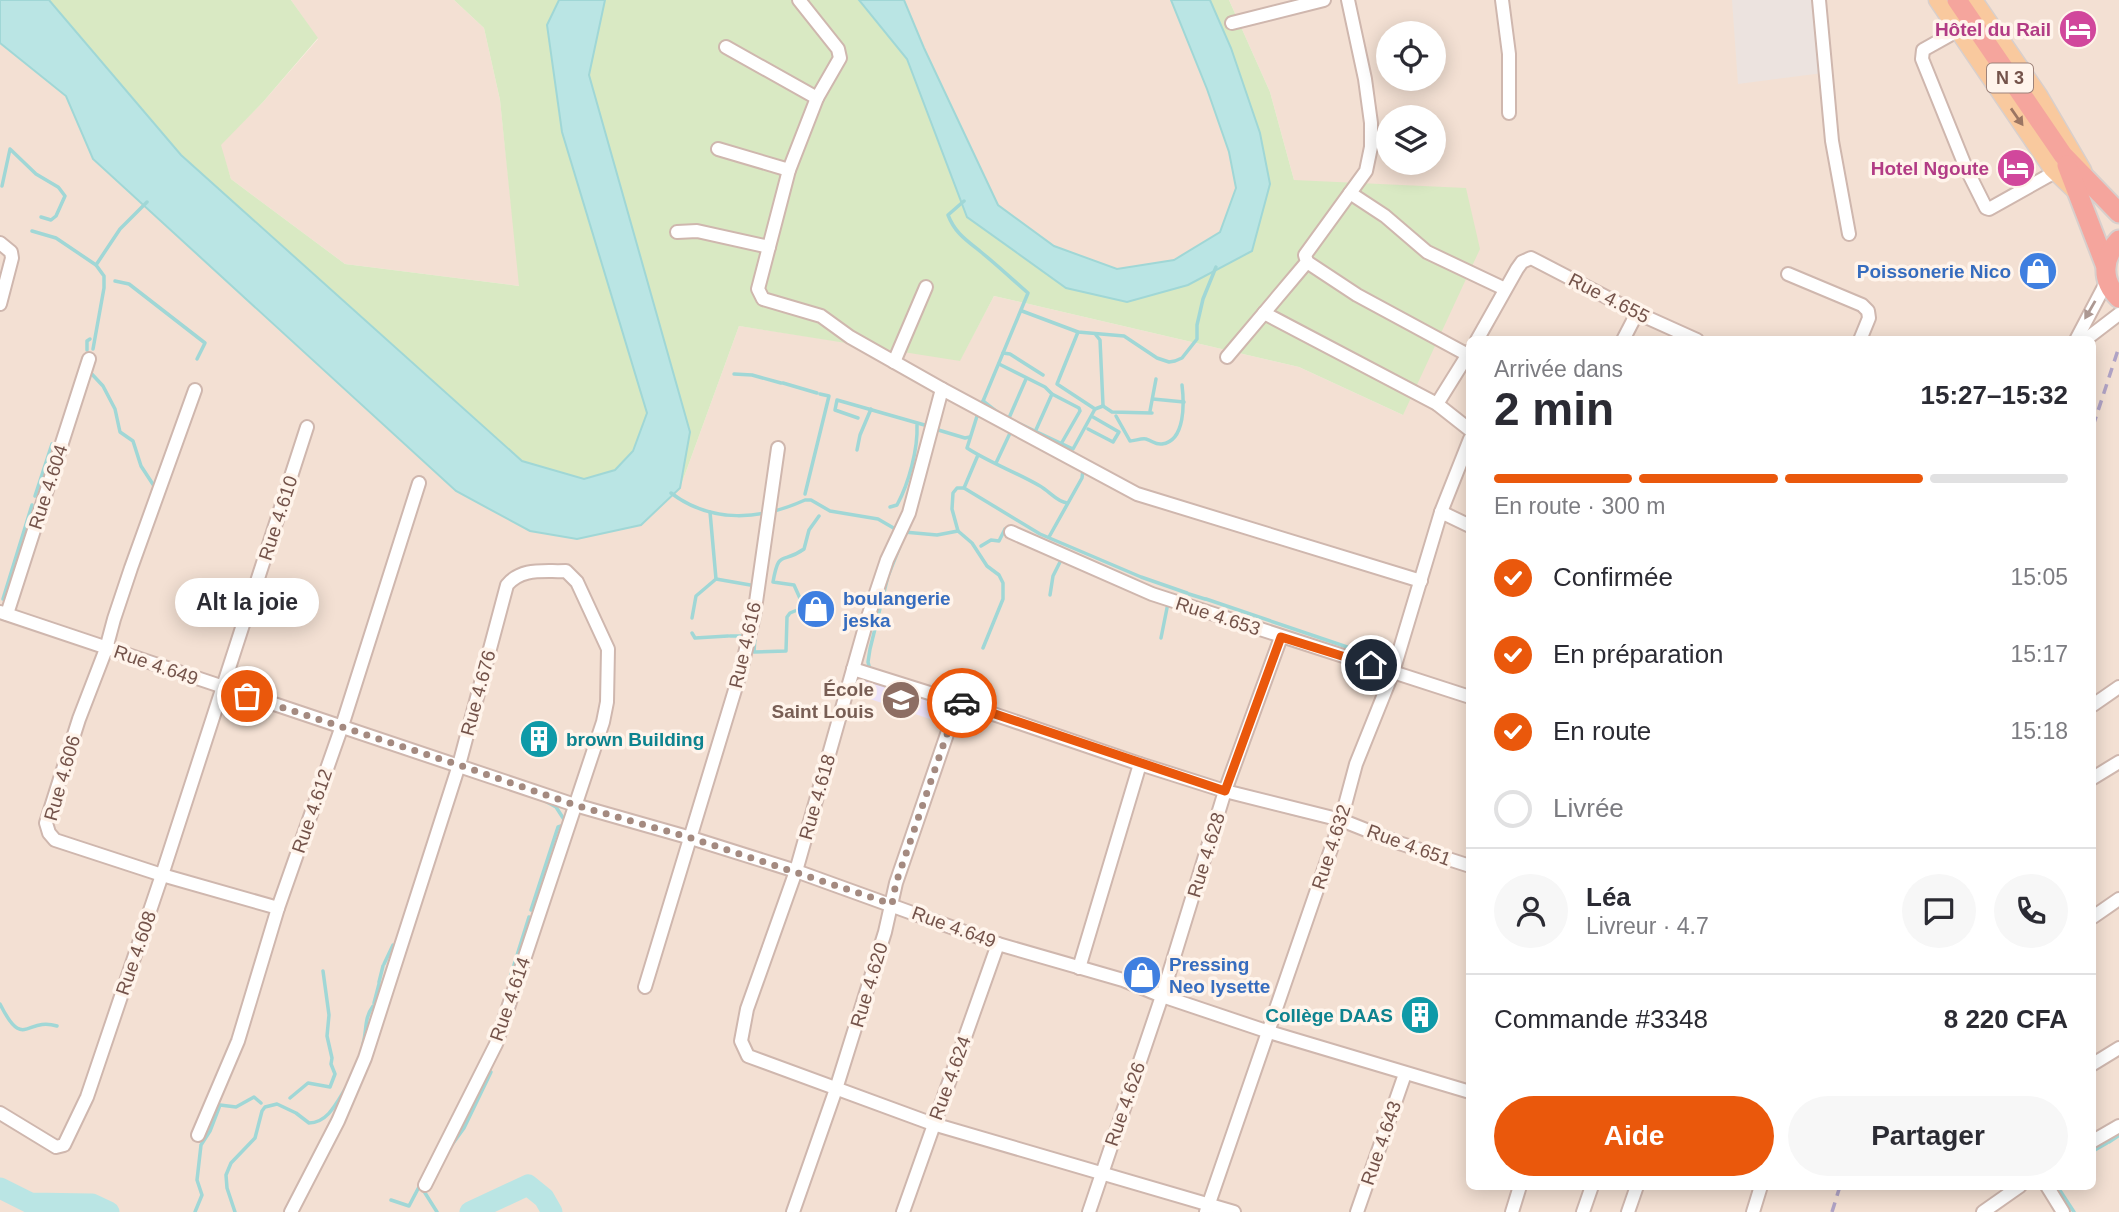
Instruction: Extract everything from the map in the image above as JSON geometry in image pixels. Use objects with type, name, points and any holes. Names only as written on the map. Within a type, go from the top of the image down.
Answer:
[{"type":"highway","name":"N 3","points":[[1957,0],[2059,163],[2086,191],[2119,213]]},
{"type":"highway","name":"N 3","points":[[2086,191],[2106,273]]},
{"type":"highway","points":[[2119,240],[2112,248],[2106,273],[2119,298]]},
{"type":"main road","points":[[1937,0],[1957,31],[2059,163]]},
{"type":"main road","points":[[1974,0],[2039,95],[2086,191]]},
{"type":"street","points":[[799,0],[840,53],[840,58],[817,98],[789,170],[758,289],[764,299],[821,316],[850,337],[942,389],[1138,494],[1421,581]]},
{"type":"street","points":[[1348,0],[1365,79],[1372,132],[1366,171],[1305,256],[1307,262],[1357,295],[1466,351]]},
{"type":"street","points":[[1502,0],[1509,54],[1509,113]]},
{"type":"street","points":[[1819,0],[1832,141],[1849,234]]},
{"type":"street","points":[[1232,23],[1320,1]]},
{"type":"street","points":[[1957,31],[1923,50],[1922,59],[1966,168],[1986,208],[1989,209],[2059,163]]},
{"type":"street","points":[[726,47],[817,98]]},
{"type":"street","points":[[718,149],[789,170]]},
{"type":"street","points":[[1350,193],[1385,216],[1427,252],[1505,289],[1479,336]]},
{"type":"street","points":[[677,232],[697,231],[769,247]]},
{"type":"street","points":[[0,243],[11,253],[12,258],[0,304]]},
{"type":"street","name":"Rue 4.655","points":[[1505,289],[1522,262],[1531,258],[1637,313],[1688,336]]},
{"type":"street","points":[[1227,357],[1307,262]]},
{"type":"street","points":[[2078,336],[2106,273]]},
{"type":"street","points":[[1788,274],[1862,305],[1868,311],[1869,318],[1862,336]]},
{"type":"street","points":[[894,362],[926,287]]},
{"type":"street","points":[[1264,313],[1437,404],[1466,427]]},
{"type":"street","points":[[1625,336],[1637,313]]},
{"type":"street","points":[[2090,336],[2119,314]]},
{"type":"street","points":[[1437,404],[1466,358]]},
{"type":"street","name":"Rue 4.604","points":[[4,613],[89,359]]},
{"type":"street","name":"Rue 4.618","points":[[942,389],[909,513],[887,560],[796,871],[747,1009],[741,1041],[748,1056],[933,1124],[1102,1173],[1208,1208],[1234,1212]]},
{"type":"street","name":"Rue 4.606","points":[[195,390],[131,568],[106,649],[83,706],[46,823],[55,840],[162,875],[278,908]]},
{"type":"street","name":"Rue 4.610","points":[[223,688],[307,427]]},
{"type":"street","name":"Rue 4.616","points":[[645,987],[741,670],[754,616],[778,448]]},
{"type":"street","name":"Rue 4.632","points":[[1208,1208],[1341,820],[1356,764],[1393,672],[1441,512],[1466,449]]},
{"type":"street","name":"Rue 4.612","points":[[198,1135],[238,1041],[278,908],[342,726],[419,483]]},
{"type":"street","points":[[1441,512],[1466,524]]},
{"type":"street","name":"Rue 4.653","points":[[1011,532],[1152,594],[1466,696]]},
{"type":"street","name":"Rue 4.676","points":[[291,1212],[338,1121],[365,1058],[459,765],[507,585],[515,576],[524,572],[566,571],[577,582],[605,639],[609,662],[603,722],[575,805]]},
{"type":"street","name":"Rue 4.649","points":[[4,613],[575,805],[796,871],[998,944],[1123,980],[1269,1032],[1466,1091]]},
{"type":"street","name":"Rue 4.628","points":[[1162,996],[1225,791],[1281,637]]},
{"type":"street","points":[[853,669],[1140,764],[1079,968]]},
{"type":"street","points":[[2096,703],[2119,687]]},
{"type":"street","name":"Rue 4.608","points":[[0,1113],[56,1147],[64,1145],[87,1097],[223,688]]},
{"type":"street","name":"Rue 4.620","points":[[793,1212],[836,1088],[885,932],[896,883],[958,702]]},
{"type":"street","points":[[2096,776],[2119,762]]},
{"type":"street","name":"Rue 4.651","points":[[1140,764],[1225,791],[1341,820],[1399,843],[1466,865]]},
{"type":"street","name":"Rue 4.614","points":[[425,1185],[496,1044],[575,805]]},
{"type":"street","points":[[2096,915],[2119,900]]},
{"type":"street","name":"Rue 4.624","points":[[903,1212],[998,944]]},
{"type":"street","name":"Rue 4.626","points":[[1089,1212],[1162,996]]},
{"type":"street","points":[[2096,1063],[2119,1048]]},
{"type":"street","name":"Rue 4.643","points":[[1357,1212],[1405,1074]]},
{"type":"street","points":[[2096,1139],[2119,1126]]},
{"type":"street","points":[[1512,1212],[1519,1190]]},
{"type":"street","points":[[1583,1212],[1591,1190]]},
{"type":"street","points":[[1628,1212],[1636,1190]]},
{"type":"street","points":[[1753,1212],[1757,1190]]},
{"type":"street","points":[[1983,1212],[2014,1190]]},
{"type":"street","points":[[2049,1190],[2063,1212]]},
{"type":"shaded area","points":[[291,0],[454,0],[484,28],[500,100],[520,286],[345,264],[231,179],[220,145],[263,102],[318,39]]},
{"type":"shaded area","points":[[904,0],[1171,0],[1229,152],[1236,188],[1220,232],[1174,260],[1117,269],[1054,246],[998,205]]},
{"type":"shaded area","points":[[1229,0],[2119,0],[2119,1212],[0,1212],[0,43],[66,96],[93,159],[456,491],[530,531],[680,488],[739,326],[960,360],[994,296],[1299,367],[1403,415],[1294,180],[1270,92]]},
{"type":"shaded area","points":[[1732,0],[1817,0],[1823,73],[1738,84]]},
{"type":"shaded area","name":"École Saint Louis","points":[[866,680],[948,707],[942,723],[861,696]]},
{"type":"green space","points":[[49,0],[291,0],[318,38],[263,102],[221,145],[231,179],[345,264],[519,286],[500,100],[484,28],[454,0],[559,0],[547,25],[562,131],[647,413],[633,451],[615,470],[584,479],[522,462],[181,155]]},
{"type":"green space","points":[[605,0],[859,0],[907,59],[967,217],[1066,288],[1188,285],[1270,184],[1260,133],[1231,48],[1210,0],[1229,0],[1270,92],[1294,180],[1466,188],[1480,249],[1403,415],[1299,367],[994,296],[960,361],[739,326],[680,488],[690,432],[589,75]]},
{"type":"water","points":[[0,0],[49,0],[181,155],[522,461],[584,479],[615,470],[633,451],[647,413],[562,132],[547,25],[559,0],[605,0],[589,75],[690,432],[680,488],[641,525],[577,539],[530,531],[456,491],[93,159],[66,96],[0,43]]},
{"type":"water","points":[[859,0],[904,0],[998,205],[1054,246],[1117,269],[1174,260],[1220,232],[1236,188],[1229,152],[1171,0],[1210,0],[1231,48],[1260,133],[1270,184],[1252,251],[1188,285],[1127,302],[1066,288],[967,217],[907,59]]},
{"type":"waterway","points":[[2,186],[10,149],[36,174],[58,187]]},
{"type":"waterway","points":[[41,217],[51,220],[56,216],[65,196],[59,188]]},
{"type":"waterway","points":[[964,201],[948,215],[954,227],[1028,293],[981,406]]},
{"type":"waterway","points":[[96,265],[120,229],[147,202]]},
{"type":"waterway","points":[[32,231],[56,238],[96,265],[104,276],[93,349]]},
{"type":"waterway","points":[[1022,311],[1078,332],[1124,336],[1157,358],[1175,361],[1182,358],[1197,339],[1203,299],[1216,267]]},
{"type":"waterway","points":[[115,281],[129,284],[205,343],[197,359]]},
{"type":"waterway","points":[[1078,332],[1057,384],[1095,409]]},
{"type":"waterway","points":[[1096,335],[1100,340],[1103,405]]},
{"type":"waterway","points":[[87,350],[87,341],[90,339]]},
{"type":"waterway","points":[[1003,353],[1010,354],[1043,375]]},
{"type":"waterway","points":[[999,364],[1079,408],[1080,411],[1061,444]]},
{"type":"waterway","points":[[89,371],[103,386],[115,409],[120,432],[133,441],[141,466],[156,489]]},
{"type":"waterway","points":[[734,374],[752,375],[781,383]]},
{"type":"waterway","points":[[1009,418],[1026,379]]},
{"type":"waterway","points":[[1150,411],[1156,379]]},
{"type":"waterway","points":[[783,383],[817,393]]},
{"type":"waterway","points":[[1116,416],[1130,441],[1146,439],[1160,444],[1170,441],[1176,436],[1182,419],[1182,385]]},
{"type":"waterway","points":[[805,494],[829,396],[820,394]]},
{"type":"waterway","points":[[1035,432],[1052,394]]},
{"type":"waterway","points":[[1153,399],[1184,402]]},
{"type":"waterway","points":[[858,418],[835,410],[837,400],[928,426]]},
{"type":"waterway","points":[[983,401],[1001,415],[1073,449],[1095,409],[1103,406]]},
{"type":"waterway","points":[[1103,406],[1112,412],[1152,413]]},
{"type":"waterway","points":[[857,450],[871,409]]},
{"type":"waterway","points":[[978,413],[967,448],[1067,503]]},
{"type":"waterway","points":[[1088,429],[1113,442],[1119,432],[1093,417]]},
{"type":"waterway","points":[[890,507],[897,505],[909,476],[916,445],[917,425]]},
{"type":"waterway","points":[[935,429],[970,437]]},
{"type":"waterway","points":[[996,463],[1011,431]]},
{"type":"waterway","points":[[35,496],[52,444]]},
{"type":"waterway","points":[[978,455],[964,488],[957,488],[953,493],[952,509],[958,531],[972,543],[987,566],[999,575],[1003,583],[1003,599],[983,648]]},
{"type":"waterway","points":[[1049,537],[1082,478],[1083,470]]},
{"type":"waterway","points":[[964,488],[1040,534],[1141,577],[1187,593]]},
{"type":"waterway","points":[[671,493],[703,510],[737,516],[771,512],[811,500],[830,511],[878,519],[897,530]]},
{"type":"waterway","points":[[3,599],[32,505]]},
{"type":"waterway","points":[[710,512],[716,579]]},
{"type":"waterway","points":[[755,637],[754,652],[786,651],[787,617],[803,605],[794,585],[773,582],[775,571],[782,559],[804,549],[809,530],[819,516]]},
{"type":"waterway","points":[[981,546],[991,540],[999,541],[1005,529],[1011,528]]},
{"type":"waterway","points":[[904,532],[937,535],[958,531]]},
{"type":"waterway","points":[[870,670],[870,649],[888,576],[900,546]]},
{"type":"waterway","points":[[1050,595],[1053,576],[1062,558]]},
{"type":"waterway","points":[[692,618],[696,596],[716,579],[756,586]]},
{"type":"waterway","points":[[1189,594],[1205,599]]},
{"type":"waterway","points":[[1206,599],[1383,657]]},
{"type":"waterway","points":[[1161,638],[1168,603]]},
{"type":"waterway","points":[[692,633],[695,638],[728,636]]},
{"type":"waterway","points":[[730,636],[742,636]]},
{"type":"waterway","points":[[531,910],[558,827],[564,825],[565,821],[556,807],[545,801]]},
{"type":"waterway","points":[[1289,813],[1305,817]]},
{"type":"waterway","points":[[509,981],[529,917]]},
{"type":"waterway","points":[[384,964],[393,945]]},
{"type":"waterway","points":[[379,982],[383,966]]},
{"type":"waterway","points":[[290,1098],[308,1083],[330,1087],[335,1074],[327,1036],[329,1015],[323,971]]},
{"type":"waterway","points":[[374,1003],[379,984]]},
{"type":"waterway","points":[[0,1004],[8,1018],[20,1029],[47,1024],[57,1026]]},
{"type":"waterway","points":[[363,1044],[367,1020],[373,1006]]},
{"type":"waterway","points":[[451,1146],[464,1128],[491,1072]]},
{"type":"waterway","points":[[235,1212],[227,1188],[226,1175],[231,1163],[255,1138],[265,1107],[277,1104],[309,1123],[316,1122],[327,1116],[347,1086]]},
{"type":"waterway","points":[[195,1212],[202,1195],[197,1180],[201,1145],[210,1131],[220,1105],[236,1107],[254,1097],[261,1103]]},
{"type":"waterway","points":[[2109,1142],[2118,1136]]},
{"type":"waterway","points":[[2096,1149],[2107,1143]]},
{"type":"waterway","points":[[391,1200],[409,1206],[420,1185],[437,1212]]},
{"type":"waterway","points":[[470,1212],[528,1185],[544,1198],[552,1212]]},
{"type":"waterway","points":[[0,1188],[30,1203],[92,1204],[109,1212]]},
{"type":"waterway","points":[[2060,1190],[2074,1212]]},
{"type":"railway","points":[[2096,417],[2119,347]]},
{"type":"railway","points":[[1832,1212],[1839,1190]]},
{"type":"way so far","points":[[247,696],[575,805],[691,838],[892,904],[896,883],[958,702],[962,703]]},
{"type":"place","name":"Hôtel du Rail","points":[[2078,29]]},
{"type":"place","name":"Hotel Ngoute","points":[[2016,168]]},
{"type":"place","name":"Poissonerie Nico","points":[[2038,271]]},
{"type":"place","name":"boulangerie jeska","points":[[816,609]]},
{"type":"place","name":"Alt la joie","points":[[247,696]]},
{"type":"place","name":"École Saint Louis","points":[[901,700]]},
{"type":"place","name":"brown Building","points":[[539,739]]},
{"type":"place","name":"Pressing Neo lysette","points":[[1142,975]]},
{"type":"place","name":"Collège DAAS","points":[[1420,1015]]},
{"type":"route","points":[[962,703],[1225,791],[1281,637],[1371,665]]}]
